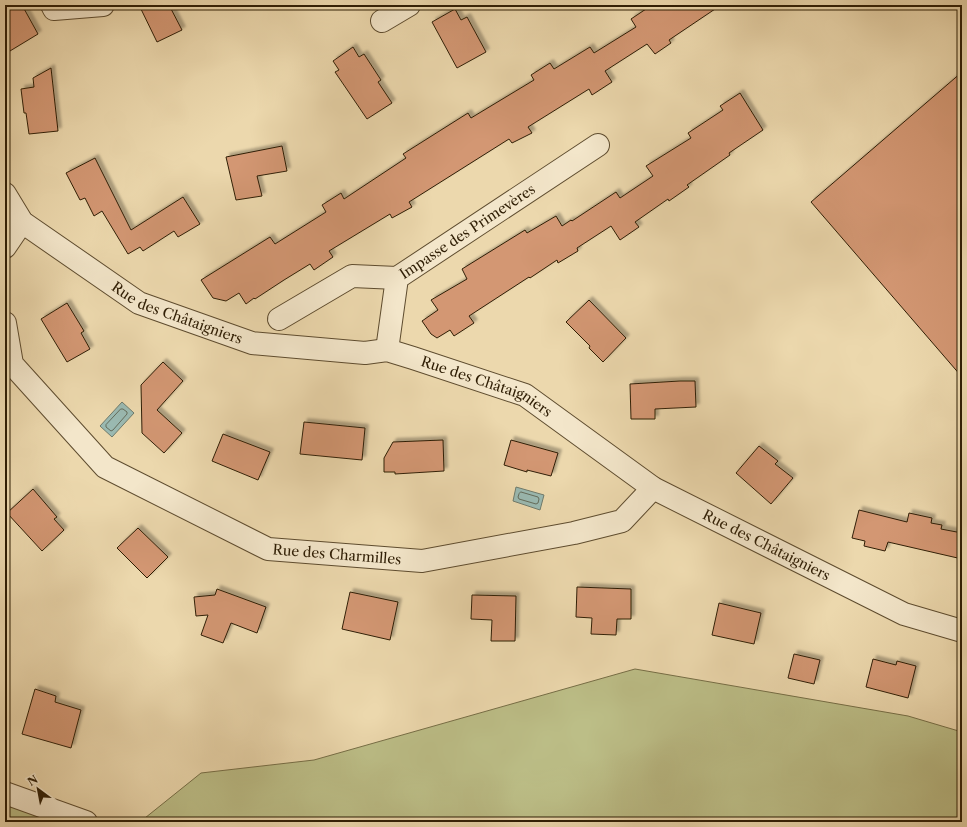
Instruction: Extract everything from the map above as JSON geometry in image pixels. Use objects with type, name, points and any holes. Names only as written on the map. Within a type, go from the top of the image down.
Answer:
[{"type":"street","points":[[52,5],[54,9],[103,5]]},
{"type":"street","points":[[382,21],[409,5]]},
{"type":"street","name":"Impasse des Primevères","points":[[387,350],[397,278],[598,145]]},
{"type":"street","name":"Rue des Châtaigniers","points":[[5,194],[22,222],[139,303],[252,343],[365,353],[387,350],[525,395],[653,488],[904,614],[962,631]]},
{"type":"street","points":[[5,247],[22,222]]},
{"type":"street","points":[[279,319],[352,276],[397,278]]},
{"type":"street","name":"Rue des Charmilles","points":[[5,323],[12,364],[105,468],[268,549],[422,562],[574,533],[622,521],[653,488]]},
{"type":"street","points":[[5,793],[86,822]]},
{"type":"green space","points":[[635,669],[908,716],[962,732],[962,822],[140,822],[201,773],[314,760]]},
{"type":"green space","points":[[5,793],[82,822],[5,822]]},
{"type":"water","points":[[122,402],[134,413],[112,437],[100,426]]},
{"type":"water","points":[[516,487],[544,495],[540,510],[513,501]]},
{"type":"building","points":[[5,5],[22,5],[38,34],[5,54]]},
{"type":"building","points":[[139,5],[169,5],[182,30],[157,42]]},
{"type":"building","points":[[652,5],[721,5],[669,40],[671,43],[655,54],[647,44],[605,71],[612,82],[592,95],[589,89],[528,127],[532,133],[512,143],[509,139],[409,202],[412,207],[392,218],[390,214],[329,251],[333,257],[314,270],[310,264],[246,304],[239,293],[226,301],[213,298],[201,280],[270,237],[275,244],[326,212],[322,205],[341,193],[344,199],[406,158],[403,154],[468,113],[471,118],[534,80],[531,75],[550,63],[554,69],[590,47],[594,53],[636,27],[631,19]]},
{"type":"building","points":[[455,9],[461,20],[467,17],[486,52],[457,68],[432,22]]},
{"type":"building","points":[[353,47],[359,57],[364,54],[381,80],[378,82],[392,103],[367,119],[335,72],[339,70],[333,61]]},
{"type":"building","points":[[51,68],[58,131],[29,134],[26,113],[24,113],[21,89],[34,87],[33,78]]},
{"type":"building","points":[[962,72],[962,377],[811,202]]},
{"type":"building","points":[[740,93],[763,130],[729,153],[730,155],[687,185],[689,187],[669,201],[668,199],[635,222],[639,227],[620,240],[611,226],[577,248],[578,251],[558,263],[557,260],[469,316],[474,323],[454,336],[450,330],[437,338],[431,334],[422,321],[438,310],[431,300],[467,279],[462,269],[525,230],[527,233],[556,216],[562,226],[616,192],[620,198],[653,176],[646,166],[691,138],[688,133],[723,110],[720,106]]},
{"type":"building","points":[[282,146],[287,171],[257,176],[262,196],[236,200],[226,157]]},
{"type":"building","points":[[95,158],[131,230],[183,197],[200,224],[178,237],[174,231],[143,251],[140,247],[128,254],[102,211],[94,216],[85,198],[80,200],[66,173]]},
{"type":"building","points":[[589,300],[626,338],[603,362],[589,348],[590,346],[566,322]]},
{"type":"building","points":[[67,303],[84,331],[81,333],[90,349],[67,362],[41,319]]},
{"type":"building","points":[[163,362],[183,381],[157,410],[182,433],[164,453],[142,433],[141,385]]},
{"type":"building","points":[[695,381],[696,407],[655,409],[655,419],[631,419],[630,384]]},
{"type":"building","points":[[304,422],[365,428],[362,460],[300,454]]},
{"type":"building","points":[[223,434],[270,452],[258,480],[212,461]]},
{"type":"building","points":[[443,440],[444,471],[395,474],[395,472],[384,472],[384,458],[393,442]]},
{"type":"building","points":[[511,440],[558,453],[551,476],[527,470],[527,472],[504,465]]},
{"type":"building","points":[[759,446],[778,461],[775,464],[793,478],[771,504],[736,473]]},
{"type":"building","points":[[33,489],[57,517],[54,519],[64,530],[42,551],[7,513]]},
{"type":"building","points":[[859,510],[907,522],[909,513],[932,518],[931,523],[942,525],[941,529],[962,533],[962,559],[888,542],[885,551],[864,546],[865,541],[852,538]]},
{"type":"building","points":[[138,528],[168,557],[147,578],[117,548]]},
{"type":"building","points":[[577,587],[631,589],[631,619],[617,619],[616,635],[591,634],[592,618],[576,617]]},
{"type":"building","points":[[217,589],[266,607],[257,633],[231,623],[223,643],[201,635],[208,615],[196,616],[194,597],[215,595]]},
{"type":"building","points":[[350,592],[398,602],[390,640],[342,629]]},
{"type":"building","points":[[472,595],[516,596],[515,641],[491,641],[492,620],[471,619]]},
{"type":"building","points":[[719,603],[761,613],[754,644],[712,635]]},
{"type":"building","points":[[794,654],[820,660],[814,684],[788,678]]},
{"type":"building","points":[[873,659],[896,665],[897,661],[916,666],[908,698],[866,687]]},
{"type":"building","points":[[35,689],[56,696],[55,702],[81,710],[71,748],[22,734]]}]
